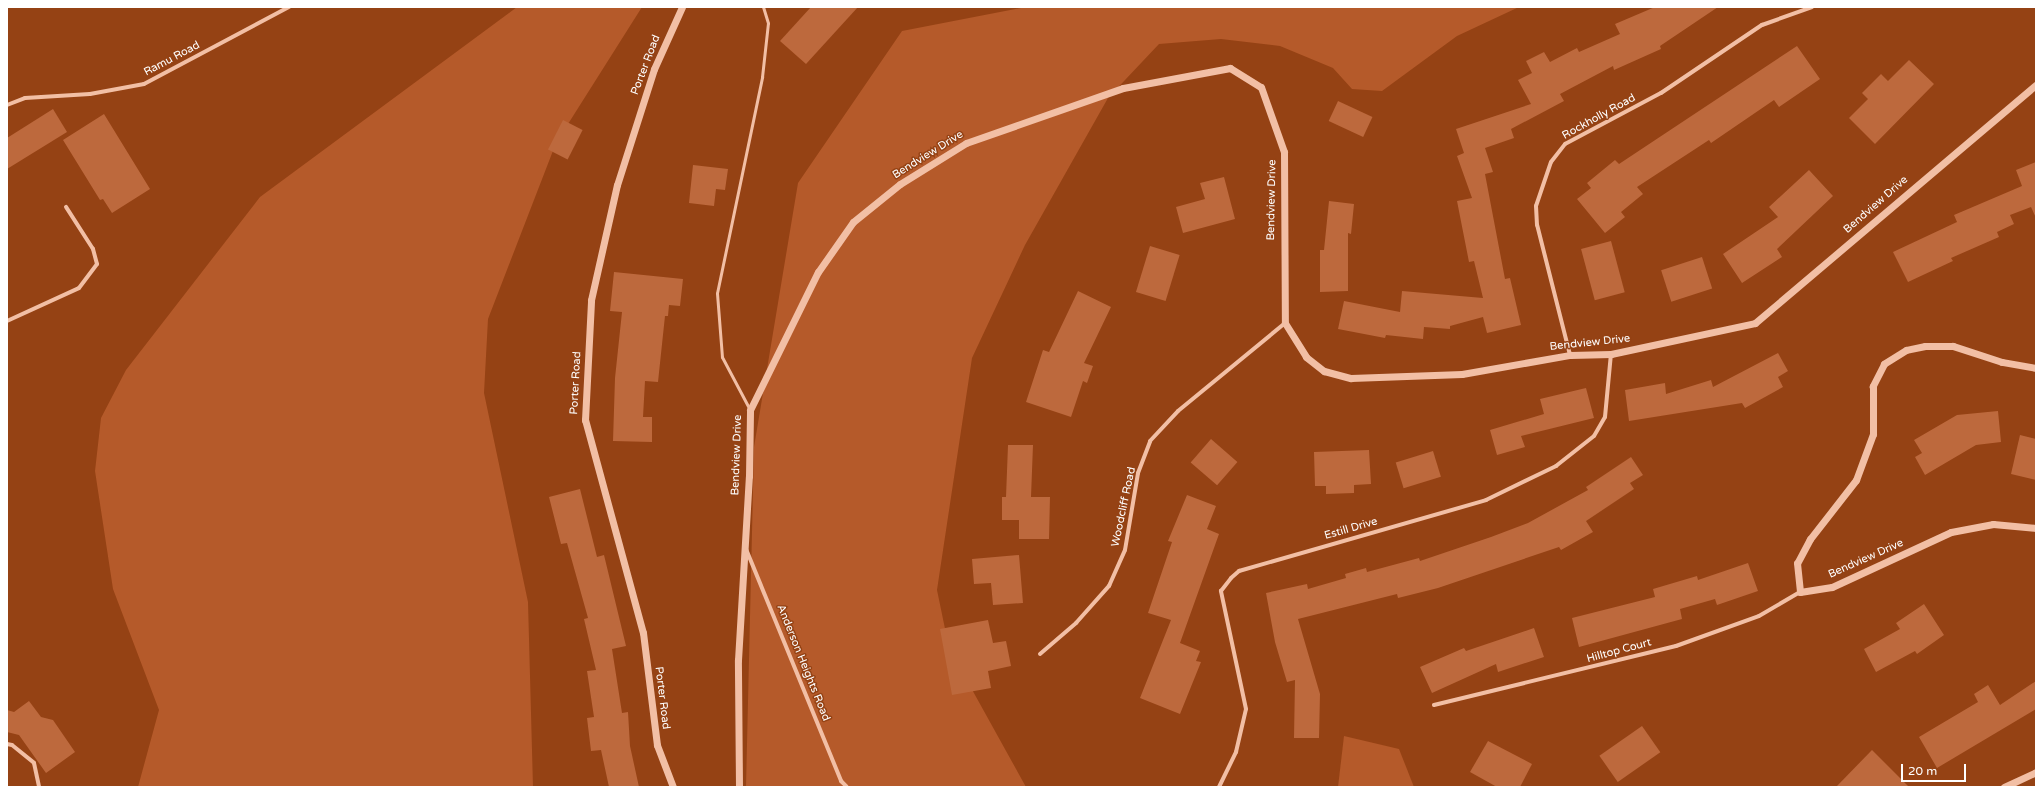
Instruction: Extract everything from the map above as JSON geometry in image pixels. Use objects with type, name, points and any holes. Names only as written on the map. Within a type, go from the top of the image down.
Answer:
[{"type":"street","name":"Ramu Road","points":[[7,105],[25,98],[90,94],[144,84],[289,7]]},
{"type":"street","name":"Porter Road","points":[[673,787],[657,745],[643,633],[585,420],[591,300],[616,186],[654,69],[682,7]]},
{"type":"street","name":"Rockholly Road","points":[[1570,355],[1537,225],[1536,206],[1551,162],[1565,144],[1661,93],[1762,25],[1812,7]]},
{"type":"street","name":"Bendview Drive","points":[[739,787],[738,660],[749,476],[750,410],[818,272],[853,222],[900,184],[966,143],[1123,88],[1230,68],[1261,87],[1284,152],[1284,324],[1306,357],[1324,371],[1351,378],[1462,374],[1570,355],[1611,354],[1755,323],[2036,85]]},
{"type":"street","points":[[7,321],[79,288],[97,264],[93,249],[66,207]]},
{"type":"street","name":"Woodcliff Road","points":[[1040,654],[1076,623],[1109,586],[1125,550],[1138,473],[1150,441],[1178,411],[1284,324]]},
{"type":"street","points":[[1800,592],[1797,563],[1810,539],[1856,480],[1873,434],[1873,386],[1884,364],[1906,350],[1924,346],[1954,346],[2002,362],[2036,368]]},
{"type":"street","name":"Estill Drive","points":[[1220,787],[1236,752],[1246,709],[1221,591],[1231,578],[1239,571],[1486,500],[1556,466],[1594,436],[1605,417],[1611,354]]},
{"type":"street","name":"Bendview Drive","points":[[1800,592],[1832,587],[1951,532],[1993,524],[2036,528]]},
{"type":"street","name":"Anderson Heights Road","points":[[744,543],[841,781],[847,787]]},
{"type":"street","name":"Hilltop Court","points":[[1434,705],[1676,646],[1759,616],[1800,592]]},
{"type":"street","points":[[7,744],[12,745],[34,763],[39,787]]},
{"type":"street","points":[[2004,787],[2036,772]]},
{"type":"lane","points":[[750,410],[722,357],[716,293],[762,77],[768,24],[763,7]]},
{"type":"shaded area","points":[[517,7],[642,7],[556,143],[488,319],[484,393],[528,602],[533,787],[138,787],[159,710],[113,589],[95,471],[101,418],[126,370],[260,197]]},
{"type":"shaded area","points":[[1026,7],[1519,7],[1457,36],[1382,91],[1352,89],[1333,68],[1280,46],[1221,39],[1159,44],[1108,98],[1025,245],[972,358],[937,590],[949,648],[1026,787],[746,787],[754,447],[798,183],[902,31]]},
{"type":"shaded area","points":[[1344,736],[1399,749],[1414,787],[1338,787]]},
{"type":"building","points":[[811,7],[858,7],[806,64],[780,41]]},
{"type":"building","points":[[1655,7],[1718,7],[1660,46],[1661,49],[1614,70],[1613,66],[1560,94],[1564,101],[1511,129],[1514,138],[1485,148],[1493,172],[1485,174],[1505,279],[1510,278],[1521,325],[1487,333],[1483,317],[1450,326],[1450,329],[1424,327],[1423,339],[1386,335],[1385,338],[1338,329],[1344,301],[1400,312],[1402,291],[1483,298],[1474,261],[1469,262],[1457,201],[1472,198],[1457,156],[1464,153],[1456,129],[1531,104],[1518,80],[1532,73],[1526,61],[1544,52],[1550,62],[1577,48],[1579,52],[1620,34],[1615,24]]},
{"type":"building","points":[[1797,46],[1820,79],[1779,107],[1774,100],[1711,143],[1709,140],[1637,187],[1643,194],[1621,212],[1625,217],[1605,233],[1577,199],[1591,188],[1587,183],[1615,160],[1619,164]]},
{"type":"building","points":[[1909,60],[1934,84],[1875,144],[1849,118],[1868,99],[1862,93],[1881,74],[1888,81]]},
{"type":"building","points":[[1338,101],[1372,117],[1363,137],[1329,121]]},
{"type":"building","points":[[53,109],[67,132],[7,169],[7,138]]},
{"type":"building","points":[[104,114],[150,189],[112,213],[103,199],[100,200],[63,140]]},
{"type":"building","points":[[563,120],[583,130],[568,159],[548,149]]},
{"type":"building","points":[[2036,162],[2036,218],[2031,207],[2010,215],[2014,224],[1997,232],[1999,237],[1951,258],[1953,261],[1908,282],[1893,252],[1957,222],[1954,215],[2022,186],[2016,170]]},
{"type":"building","points":[[693,165],[728,169],[725,190],[716,189],[714,206],[689,203]]},
{"type":"building","points":[[1809,170],[1833,196],[1777,249],[1782,257],[1742,283],[1723,254],[1778,217],[1769,207]]},
{"type":"building","points":[[1224,177],[1235,219],[1183,233],[1176,207],[1205,199],[1200,183]]},
{"type":"building","points":[[1329,201],[1354,204],[1351,234],[1348,233],[1348,291],[1320,292],[1320,250],[1324,250]]},
{"type":"building","points":[[1611,241],[1625,292],[1595,300],[1581,249]]},
{"type":"building","points":[[1150,246],[1180,255],[1166,301],[1136,292]]},
{"type":"building","points":[[1702,257],[1712,288],[1671,302],[1661,270]]},
{"type":"building","points":[[614,272],[683,279],[680,306],[669,305],[668,316],[665,316],[658,382],[645,381],[643,417],[652,417],[652,442],[613,441],[615,378],[622,312],[610,311]]},
{"type":"building","points":[[1078,291],[1111,307],[1084,363],[1093,366],[1087,383],[1083,381],[1071,417],[1026,402],[1043,350],[1049,352]]},
{"type":"building","points":[[1778,353],[1788,371],[1778,377],[1783,387],[1745,408],[1742,403],[1629,421],[1625,390],[1665,383],[1666,394],[1711,380],[1713,387]]},
{"type":"building","points":[[1586,388],[1594,418],[1521,436],[1525,447],[1497,455],[1490,430],[1544,414],[1540,399]]},
{"type":"building","points":[[1998,411],[2001,442],[1976,445],[1925,475],[1915,457],[1922,453],[1914,440],[1957,415]]},
{"type":"building","points":[[2020,435],[2036,439],[2036,480],[2011,474]]},
{"type":"building","points":[[1211,439],[1237,462],[1217,485],[1191,462]]},
{"type":"building","points":[[1008,445],[1033,445],[1031,497],[1050,497],[1049,539],[1019,539],[1019,520],[1002,520],[1002,497],[1006,497]]},
{"type":"building","points":[[1369,450],[1371,484],[1354,485],[1354,493],[1326,494],[1326,486],[1315,486],[1314,452]]},
{"type":"building","points":[[1433,451],[1441,477],[1404,488],[1396,462]]},
{"type":"building","points":[[1631,457],[1643,475],[1630,483],[1634,489],[1586,521],[1593,532],[1561,550],[1559,547],[1438,588],[1398,598],[1397,594],[1298,619],[1320,694],[1319,738],[1294,738],[1295,680],[1287,682],[1275,642],[1266,593],[1307,584],[1308,589],[1346,578],[1345,574],[1366,568],[1367,572],[1419,558],[1420,561],[1491,537],[1528,523],[1588,490],[1586,487]]},
{"type":"building","points":[[580,489],[597,557],[604,555],[626,646],[612,649],[622,713],[628,712],[630,746],[639,787],[609,787],[601,750],[591,751],[587,718],[594,717],[587,671],[596,670],[584,619],[588,618],[567,543],[561,544],[549,497]]},
{"type":"building","points":[[1187,495],[1216,506],[1207,529],[1219,534],[1180,643],[1200,651],[1196,661],[1201,662],[1180,714],[1140,698],[1171,620],[1148,613],[1172,542],[1168,541]]},
{"type":"building","points":[[1019,555],[1023,603],[993,605],[991,583],[974,584],[972,559]]},
{"type":"building","points":[[1748,563],[1758,591],[1717,605],[1715,599],[1680,609],[1682,619],[1579,647],[1572,618],[1655,597],[1653,589],[1697,576],[1698,580]]},
{"type":"building","points":[[1924,604],[1944,635],[1917,654],[1915,651],[1876,672],[1864,649],[1900,629],[1896,623]]},
{"type":"building","points":[[988,620],[993,643],[1006,641],[1011,666],[988,671],[991,688],[952,695],[940,629]]},
{"type":"building","points":[[1534,628],[1544,657],[1498,672],[1496,664],[1432,693],[1420,667],[1464,648],[1466,651]]},
{"type":"building","points":[[2036,681],[2036,709],[1937,768],[1919,737],[1978,702],[1974,694],[1988,685],[2000,705]]},
{"type":"building","points":[[29,701],[41,717],[53,720],[75,752],[46,773],[19,735],[7,732],[7,710],[14,712]]},
{"type":"building","points":[[1642,726],[1660,752],[1618,782],[1599,756]]},
{"type":"building","points":[[1488,741],[1532,764],[1520,787],[1497,787],[1470,772]]},
{"type":"building","points":[[1872,750],[1909,787],[1836,787]]}]
